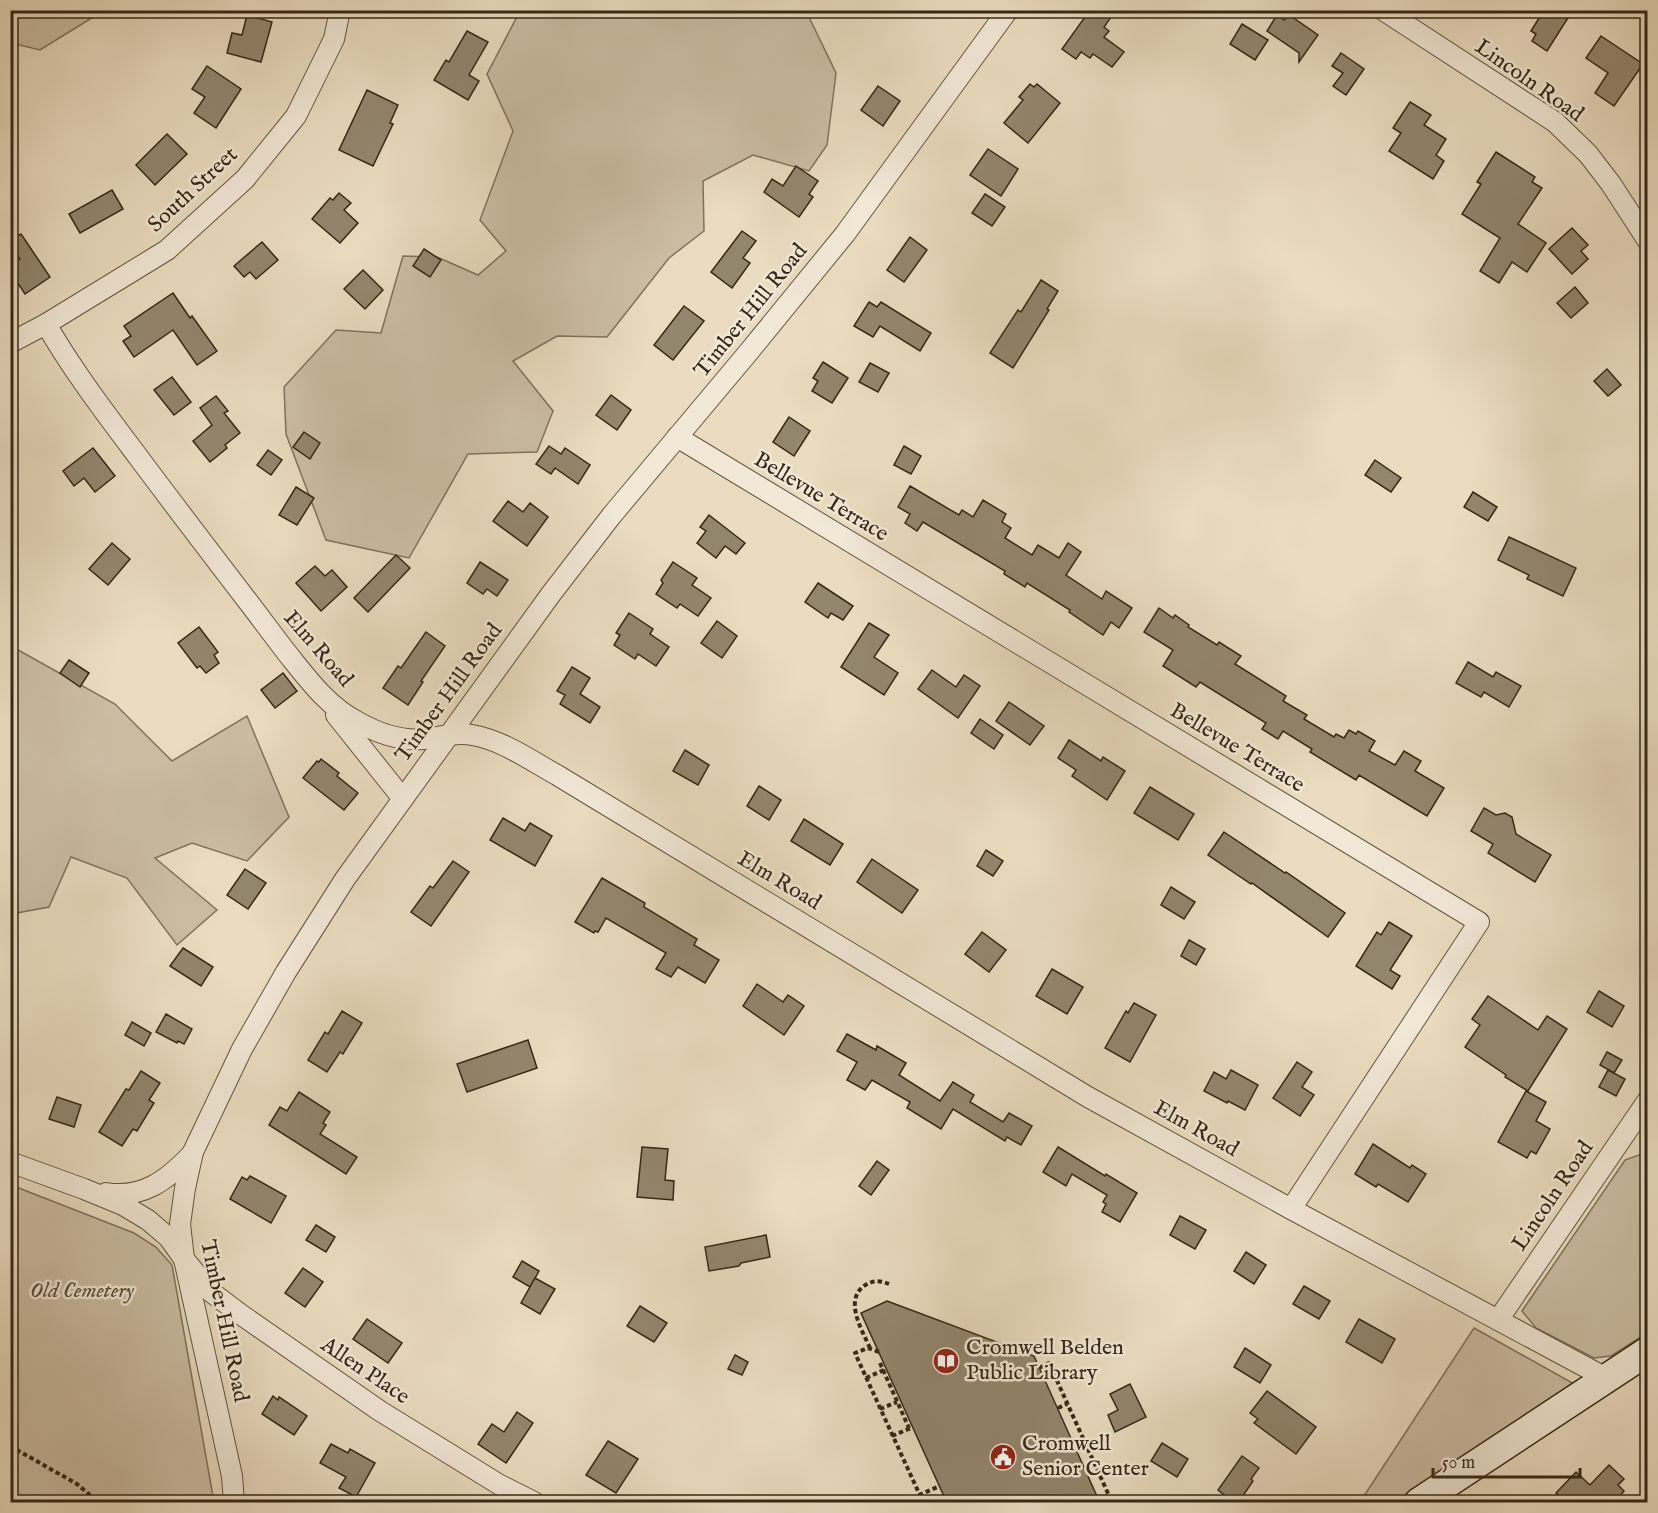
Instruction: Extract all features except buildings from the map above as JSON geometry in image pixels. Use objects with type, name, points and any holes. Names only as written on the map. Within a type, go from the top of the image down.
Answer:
[{"type":"main road","points":[[1419,1503],[1647,1351]]},
{"type":"street","name":"South Street","points":[[10,343],[46,324],[167,250],[245,179],[296,116],[334,39],[340,10]]},
{"type":"street","name":"Timber Hill Road","points":[[234,1503],[232,1476],[184,1259],[180,1224],[184,1188],[194,1152],[242,1048],[286,972],[345,879],[551,594],[612,515],[844,234],[1008,10]]},
{"type":"street","name":"Lincoln Road","points":[[1383,10],[1555,122],[1588,154],[1611,184],[1647,241]]},
{"type":"street","name":"Elm Road","points":[[46,324],[71,365],[106,414],[215,559],[314,687],[340,711],[355,721],[392,737],[412,740],[449,734],[470,734],[489,739],[557,775],[1088,1097],[1606,1378]]},
{"type":"street","name":"Bellevue Terrace","points":[[677,437],[1479,922],[1291,1209]]},
{"type":"street","points":[[314,687],[403,799]]},
{"type":"street","name":"Lincoln Road","points":[[1498,1320],[1640,1125],[1647,1100]]},
{"type":"street","points":[[10,1162],[84,1189],[118,1195],[140,1192],[159,1183],[176,1171],[194,1152]]},
{"type":"street","name":"Allen Place","points":[[84,1189],[123,1205],[148,1220],[169,1238],[211,1292],[243,1316],[380,1411],[500,1485],[534,1503]]},
{"type":"path","points":[[870,1349],[855,1314],[857,1296],[860,1290],[869,1283],[880,1281],[889,1284]]},
{"type":"path","points":[[879,1352],[868,1348],[855,1353],[923,1503]]},
{"type":"path","points":[[880,1363],[911,1427],[892,1436]]},
{"type":"path","points":[[1039,1368],[1049,1363],[1111,1500],[1106,1503]]},
{"type":"path","points":[[866,1378],[884,1370]]},
{"type":"path","points":[[880,1409],[897,1402]]},
{"type":"path","points":[[1058,1408],[1067,1404]]},
{"type":"path","points":[[10,1446],[77,1484],[98,1503]]},
{"type":"path","points":[[905,1501],[940,1486]]},
{"type":"green space","points":[[11,10],[103,11],[40,50],[11,43]]},
{"type":"green space","points":[[520,11],[806,11],[836,73],[827,145],[809,171],[753,155],[703,181],[704,231],[669,258],[607,337],[557,336],[513,361],[553,411],[537,452],[468,454],[409,558],[326,540],[286,434],[284,387],[336,330],[381,333],[403,256],[437,257],[478,275],[506,251],[480,220],[513,131],[487,74]]},
{"type":"green space","points":[[11,646],[115,704],[172,761],[247,716],[289,817],[247,861],[192,843],[155,858],[217,910],[177,945],[127,878],[71,857],[49,907],[11,914]]},
{"type":"green space","points":[[1647,1152],[1647,1333],[1611,1356],[1594,1358],[1536,1328],[1522,1311],[1625,1160]]},
{"type":"green space","name":"Old Cemetery","points":[[11,1185],[134,1233],[156,1247],[172,1265],[214,1502],[11,1502]]},
{"type":"green space","points":[[1474,1328],[1576,1385],[1398,1499],[1390,1502],[1360,1502]]},
{"type":"place","name":"Cromwell Belden Public Library","points":[[946,1361]]},
{"type":"place","name":"Cromwell Senior Center","points":[[1003,1457]]}]
